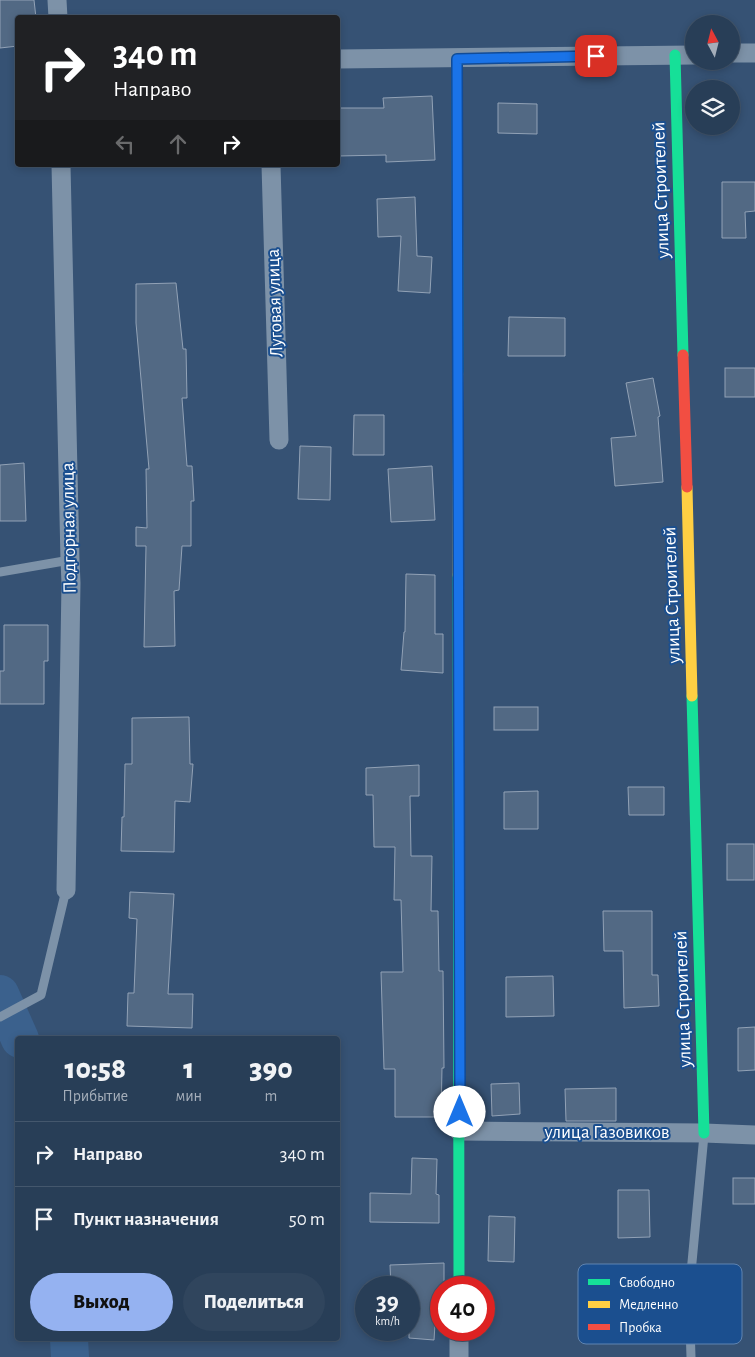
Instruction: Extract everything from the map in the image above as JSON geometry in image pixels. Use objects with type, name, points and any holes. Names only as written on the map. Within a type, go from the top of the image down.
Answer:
[{"type":"street","points":[[57,0],[58,15]]},
{"type":"street","points":[[740,53],[755,53]]},
{"type":"street","points":[[340,60],[684,55]]},
{"type":"street","name":"улица Строителей","points":[[684,55],[704,1133]]},
{"type":"street","points":[[457,59],[460,1276]]},
{"type":"street","name":"Подгорная улица","points":[[61,167],[71,583],[66,890]]},
{"type":"street","name":"Луговая улица","points":[[271,167],[279,440]]},
{"type":"street","name":"улица Газовиков","points":[[460,1131],[755,1135]]},
{"type":"street","points":[[460,1341],[460,1357]]},
{"type":"lane","points":[[0,572],[70,560]]},
{"type":"lane","points":[[0,1017],[41,995],[66,890]]},
{"type":"lane","points":[[692,1264],[704,1133]]},
{"type":"lane","points":[[691,1344],[691,1357]]},
{"type":"building","points":[[0,0],[34,0],[36,15],[15,15],[15,46],[0,48]]},
{"type":"building","points":[[432,96],[435,160],[386,162],[386,155],[340,156],[340,108],[384,108],[383,98]]},
{"type":"building","points":[[498,103],[537,104],[537,134],[498,133]]},
{"type":"building","points":[[722,182],[755,182],[755,211],[745,212],[746,238],[722,238]]},
{"type":"building","points":[[415,197],[417,256],[432,257],[430,293],[398,291],[401,236],[378,237],[377,199]]},
{"type":"building","points":[[176,283],[183,349],[186,349],[187,398],[182,398],[187,466],[192,466],[194,501],[191,501],[191,546],[182,546],[179,590],[174,591],[175,646],[144,647],[146,546],[136,546],[136,527],[147,528],[146,469],[149,469],[136,323],[136,284]]},
{"type":"building","points":[[509,317],[565,318],[565,356],[508,356]]},
{"type":"building","points":[[725,368],[755,368],[755,397],[725,397]]},
{"type":"building","points":[[653,378],[660,416],[658,417],[663,482],[615,486],[611,438],[636,436],[626,383]]},
{"type":"building","points":[[354,415],[384,415],[384,455],[353,455]]},
{"type":"building","points":[[300,446],[331,447],[330,500],[298,499]]},
{"type":"building","points":[[24,463],[26,521],[0,521],[0,465]]},
{"type":"building","points":[[432,466],[435,520],[391,522],[388,469]]},
{"type":"building","points":[[406,574],[435,575],[435,634],[443,634],[443,673],[401,670],[405,632]]},
{"type":"building","points":[[4,625],[48,625],[48,661],[44,661],[44,704],[0,704],[0,671],[4,671]]},
{"type":"building","points":[[494,707],[538,707],[538,730],[494,730]]},
{"type":"building","points":[[189,717],[190,764],[193,764],[190,802],[175,801],[174,852],[121,851],[125,764],[132,764],[132,718]]},
{"type":"building","points":[[419,765],[419,796],[410,796],[411,856],[432,856],[431,911],[438,911],[439,971],[443,971],[444,1068],[442,1068],[441,1117],[395,1117],[395,1069],[384,1069],[381,972],[403,972],[401,900],[394,900],[395,847],[374,847],[373,795],[366,795],[366,768]]},
{"type":"building","points":[[628,787],[664,787],[664,815],[629,815]]},
{"type":"building","points":[[538,791],[538,829],[504,829],[504,792]]},
{"type":"building","points":[[727,844],[754,844],[754,880],[727,880]]},
{"type":"building","points":[[130,892],[174,894],[168,994],[193,994],[192,1028],[127,1026],[128,993],[134,993],[137,919],[129,918]]},
{"type":"building","points":[[603,911],[652,911],[652,975],[658,975],[659,1006],[624,1008],[623,951],[604,951]]},
{"type":"building","points":[[553,976],[554,1016],[506,1017],[506,977]]},
{"type":"building","points":[[755,1027],[755,1070],[738,1071],[738,1028]]},
{"type":"building","points":[[519,1083],[520,1114],[492,1116],[491,1084]]},
{"type":"building","points":[[616,1088],[616,1121],[566,1121],[565,1089]]},
{"type":"building","points":[[412,1158],[437,1159],[436,1194],[439,1195],[439,1223],[370,1222],[370,1193],[411,1194]]},
{"type":"building","points":[[733,1178],[755,1178],[755,1204],[733,1204]]},
{"type":"building","points":[[618,1190],[649,1190],[650,1237],[618,1238]]},
{"type":"building","points":[[489,1216],[515,1217],[514,1262],[488,1261]]},
{"type":"building","points":[[444,1263],[444,1276],[430,1276],[430,1340],[420,1339],[420,1276],[390,1276],[390,1265]]},
{"type":"waterway","points":[[0,994],[19,1036]]},
{"type":"waterway","points":[[69,1341],[70,1357]]},
{"type":"traffic: fast","points":[[675,55],[683,355]]},
{"type":"traffic: fast","points":[[457,59],[458,374]]},
{"type":"traffic: fast","points":[[458,575],[459,1276]]},
{"type":"traffic: fast","points":[[692,696],[704,1133]]},
{"type":"traffic: slow","points":[[458,374],[458,575]]},
{"type":"traffic: slow","points":[[687,487],[692,696]]},
{"type":"traffic: jam","points":[[683,355],[687,487]]},
{"type":"route","points":[[460,1112],[457,59],[596,56]]}]
